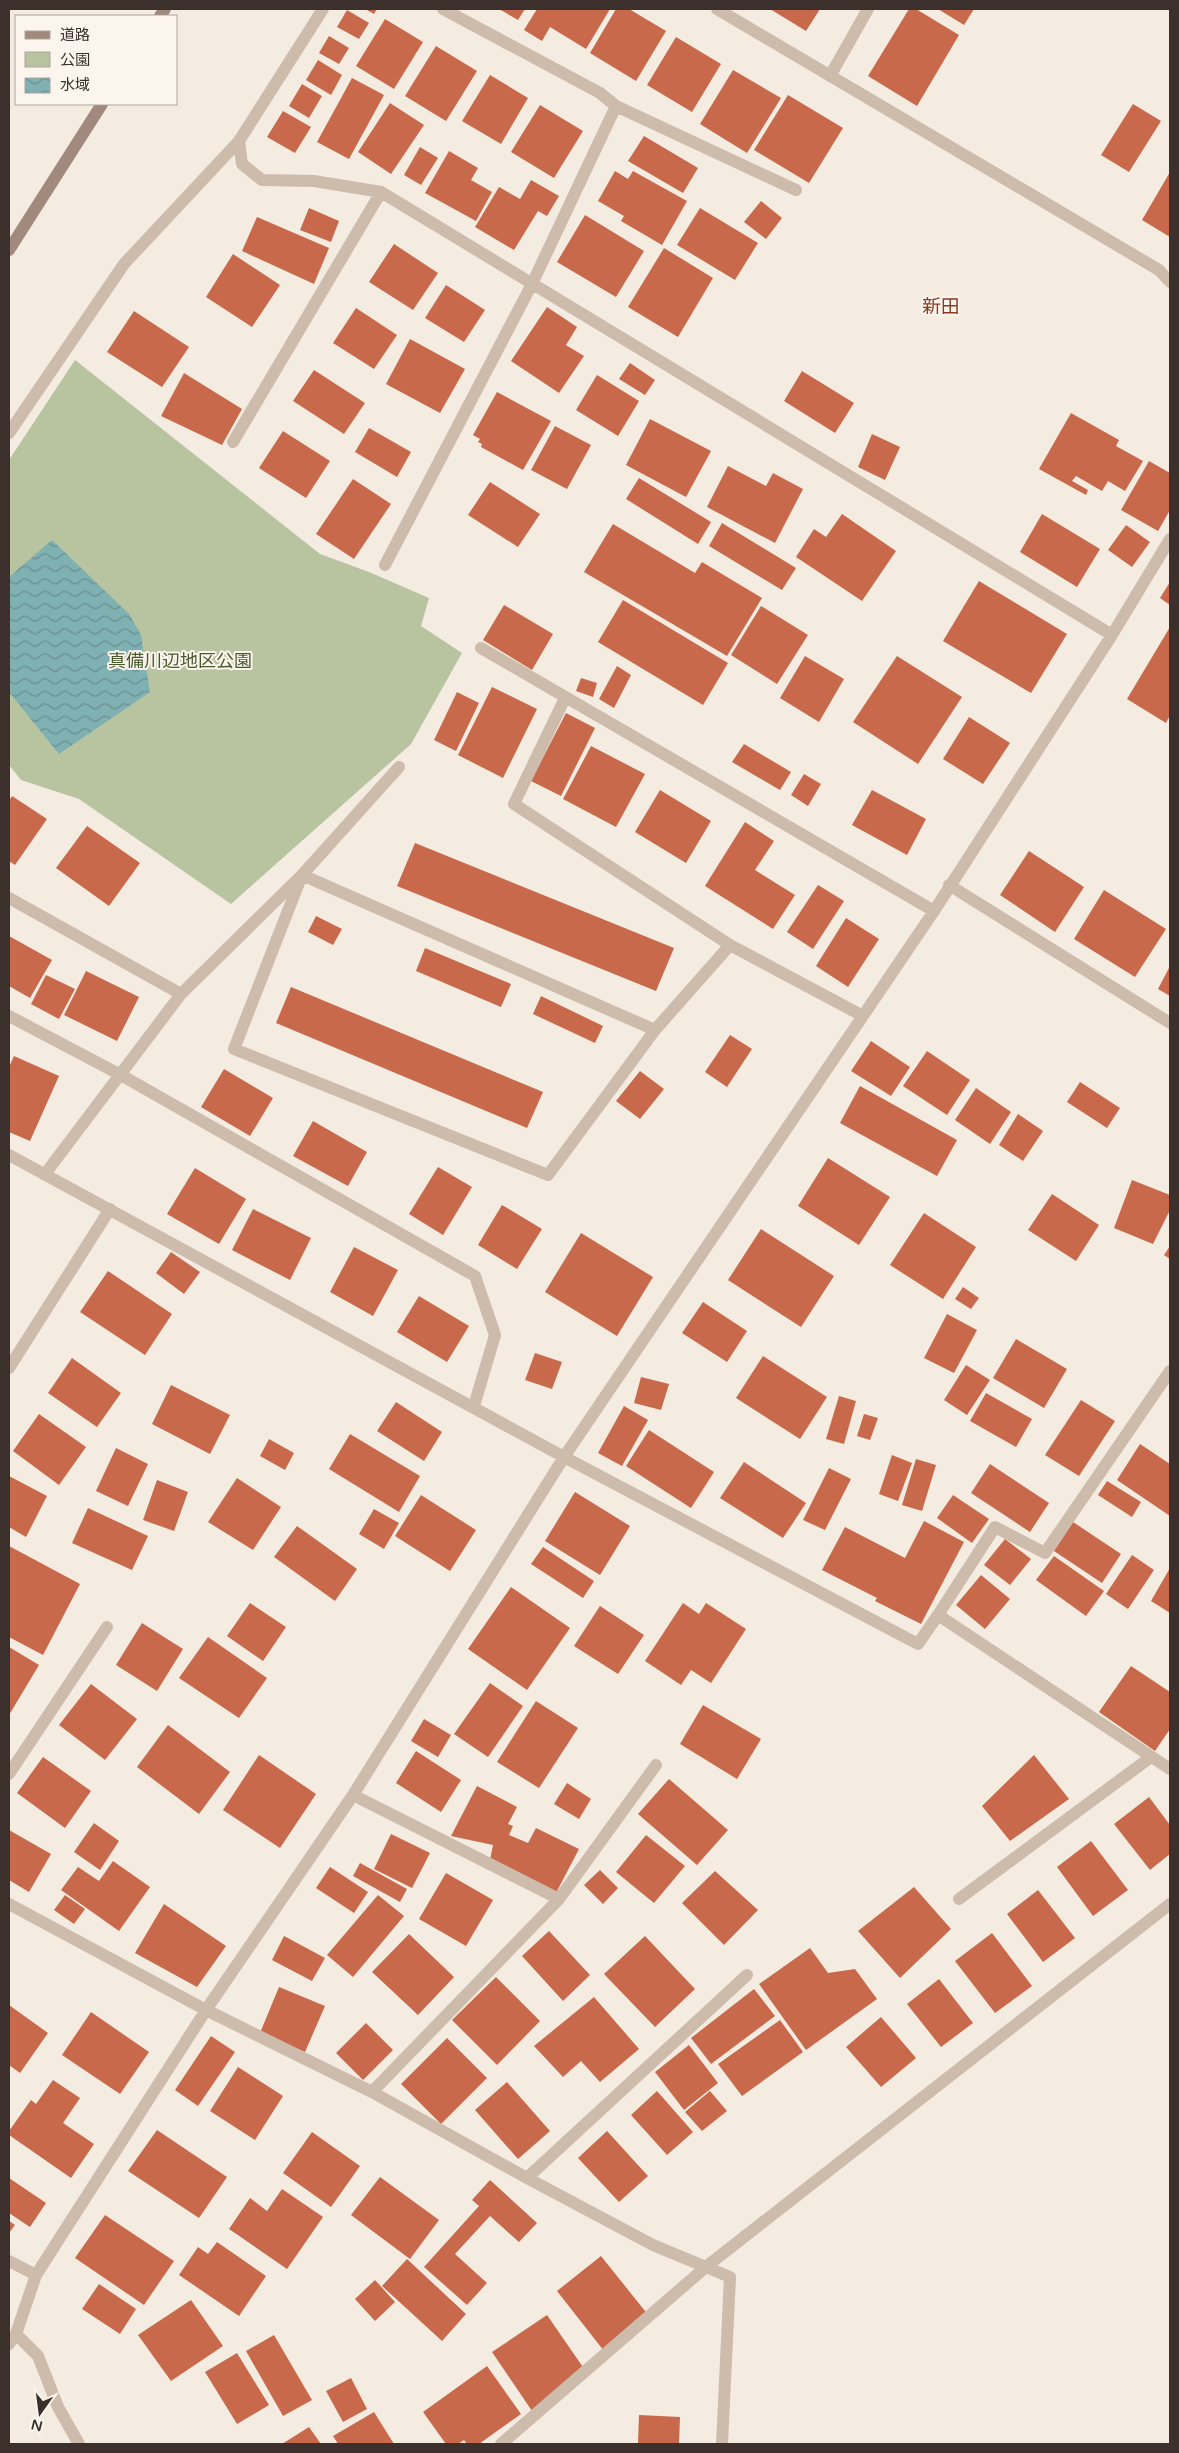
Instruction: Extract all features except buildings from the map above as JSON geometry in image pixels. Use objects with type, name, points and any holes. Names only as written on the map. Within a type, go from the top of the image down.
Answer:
[{"type":"main road","points":[[9,250],[101,105]]},
{"type":"street","points":[[9,433],[124,264],[239,141],[323,9]]},
{"type":"street","points":[[444,9],[600,93],[616,106],[796,190]]},
{"type":"street","points":[[717,9],[1159,270],[1170,282]]},
{"type":"street","points":[[830,76],[868,9]]},
{"type":"street","points":[[385,565],[532,284],[616,106]]},
{"type":"street","points":[[239,141],[242,164],[262,180],[314,181],[381,192],[1112,635]]},
{"type":"street","points":[[233,442],[381,192]]},
{"type":"street","points":[[79,2444],[58,2407],[38,2356],[12,2339],[36,2275],[206,2010],[353,1795],[564,1456],[934,911],[949,885],[1166,555],[1170,539]]},
{"type":"street","points":[[481,648],[934,911]]},
{"type":"street","points":[[565,698],[514,804],[730,946],[863,1016]]},
{"type":"street","points":[[45,1174],[181,994],[302,875],[399,767]]},
{"type":"street","points":[[302,875],[234,1049],[548,1175],[656,1030],[730,946]]},
{"type":"street","points":[[302,875],[656,1030]]},
{"type":"street","points":[[949,885],[1170,1023]]},
{"type":"street","points":[[9,898],[181,994]]},
{"type":"street","points":[[9,1016],[119,1074],[475,1276],[495,1335],[474,1406]]},
{"type":"street","points":[[9,1155],[564,1456],[918,1644],[995,1527],[1044,1553],[1170,1370]]},
{"type":"street","points":[[9,1368],[110,1209]]},
{"type":"street","points":[[938,1615],[1170,1770]]},
{"type":"street","points":[[9,1774],[107,1626]]},
{"type":"street","points":[[959,1899],[1151,1757]]},
{"type":"street","points":[[372,2092],[559,1899],[656,1766]]},
{"type":"street","points":[[353,1795],[559,1899]]},
{"type":"street","points":[[9,1904],[206,2010],[372,2092],[653,2245],[730,2277],[722,2444]]},
{"type":"street","points":[[501,2444],[706,2266],[1170,1904]]},
{"type":"street","points":[[527,2178],[748,1975]]},
{"type":"street","points":[[9,2261],[36,2275]]},
{"type":"green space","name":"真備川辺地区公園","points":[[75,360],[320,554],[369,572],[429,598],[421,626],[462,653],[411,744],[231,904],[79,799],[21,780],[9,765],[9,460]]},
{"type":"water","points":[[52,540],[129,614],[141,635],[150,692],[59,754],[9,692],[9,577]]},
{"type":"district","name":"新田","points":[[941,307]]}]
